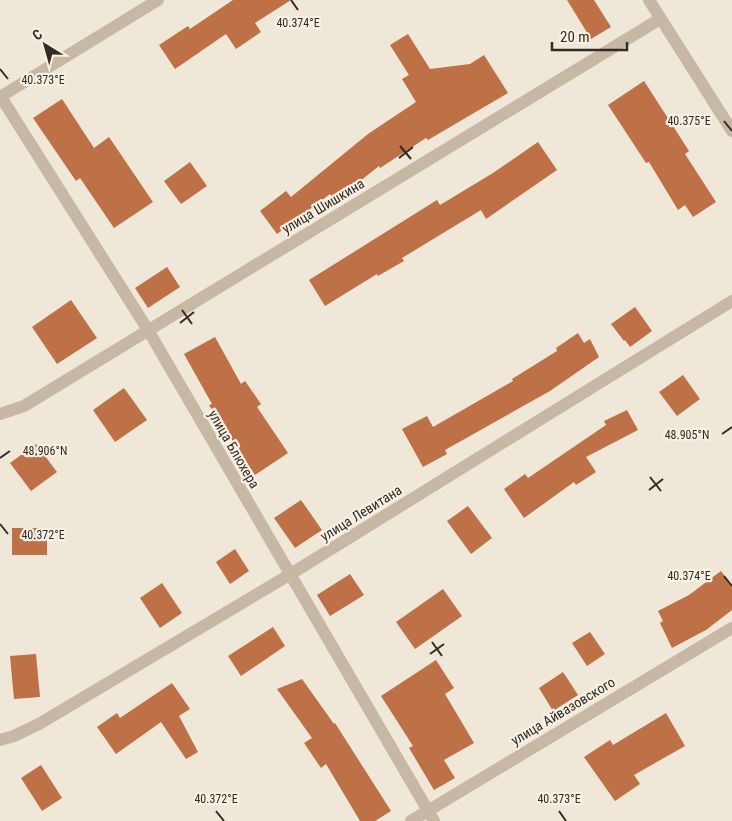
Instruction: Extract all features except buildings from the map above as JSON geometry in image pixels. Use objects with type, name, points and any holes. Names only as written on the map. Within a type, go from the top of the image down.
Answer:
[{"type":"street","points":[[0,97],[158,0]]},
{"type":"street","points":[[648,0],[732,131]]},
{"type":"street","name":"улица Шишкина","points":[[0,414],[24,406],[660,19]]},
{"type":"street","name":"улица Блюхера","points":[[0,97],[148,330],[431,816]]},
{"type":"street","name":"улица Левитана","points":[[0,740],[14,736],[39,724],[289,575],[732,301]]},
{"type":"street","name":"улица Айвазовского","points":[[411,821],[431,816],[732,628]]}]
